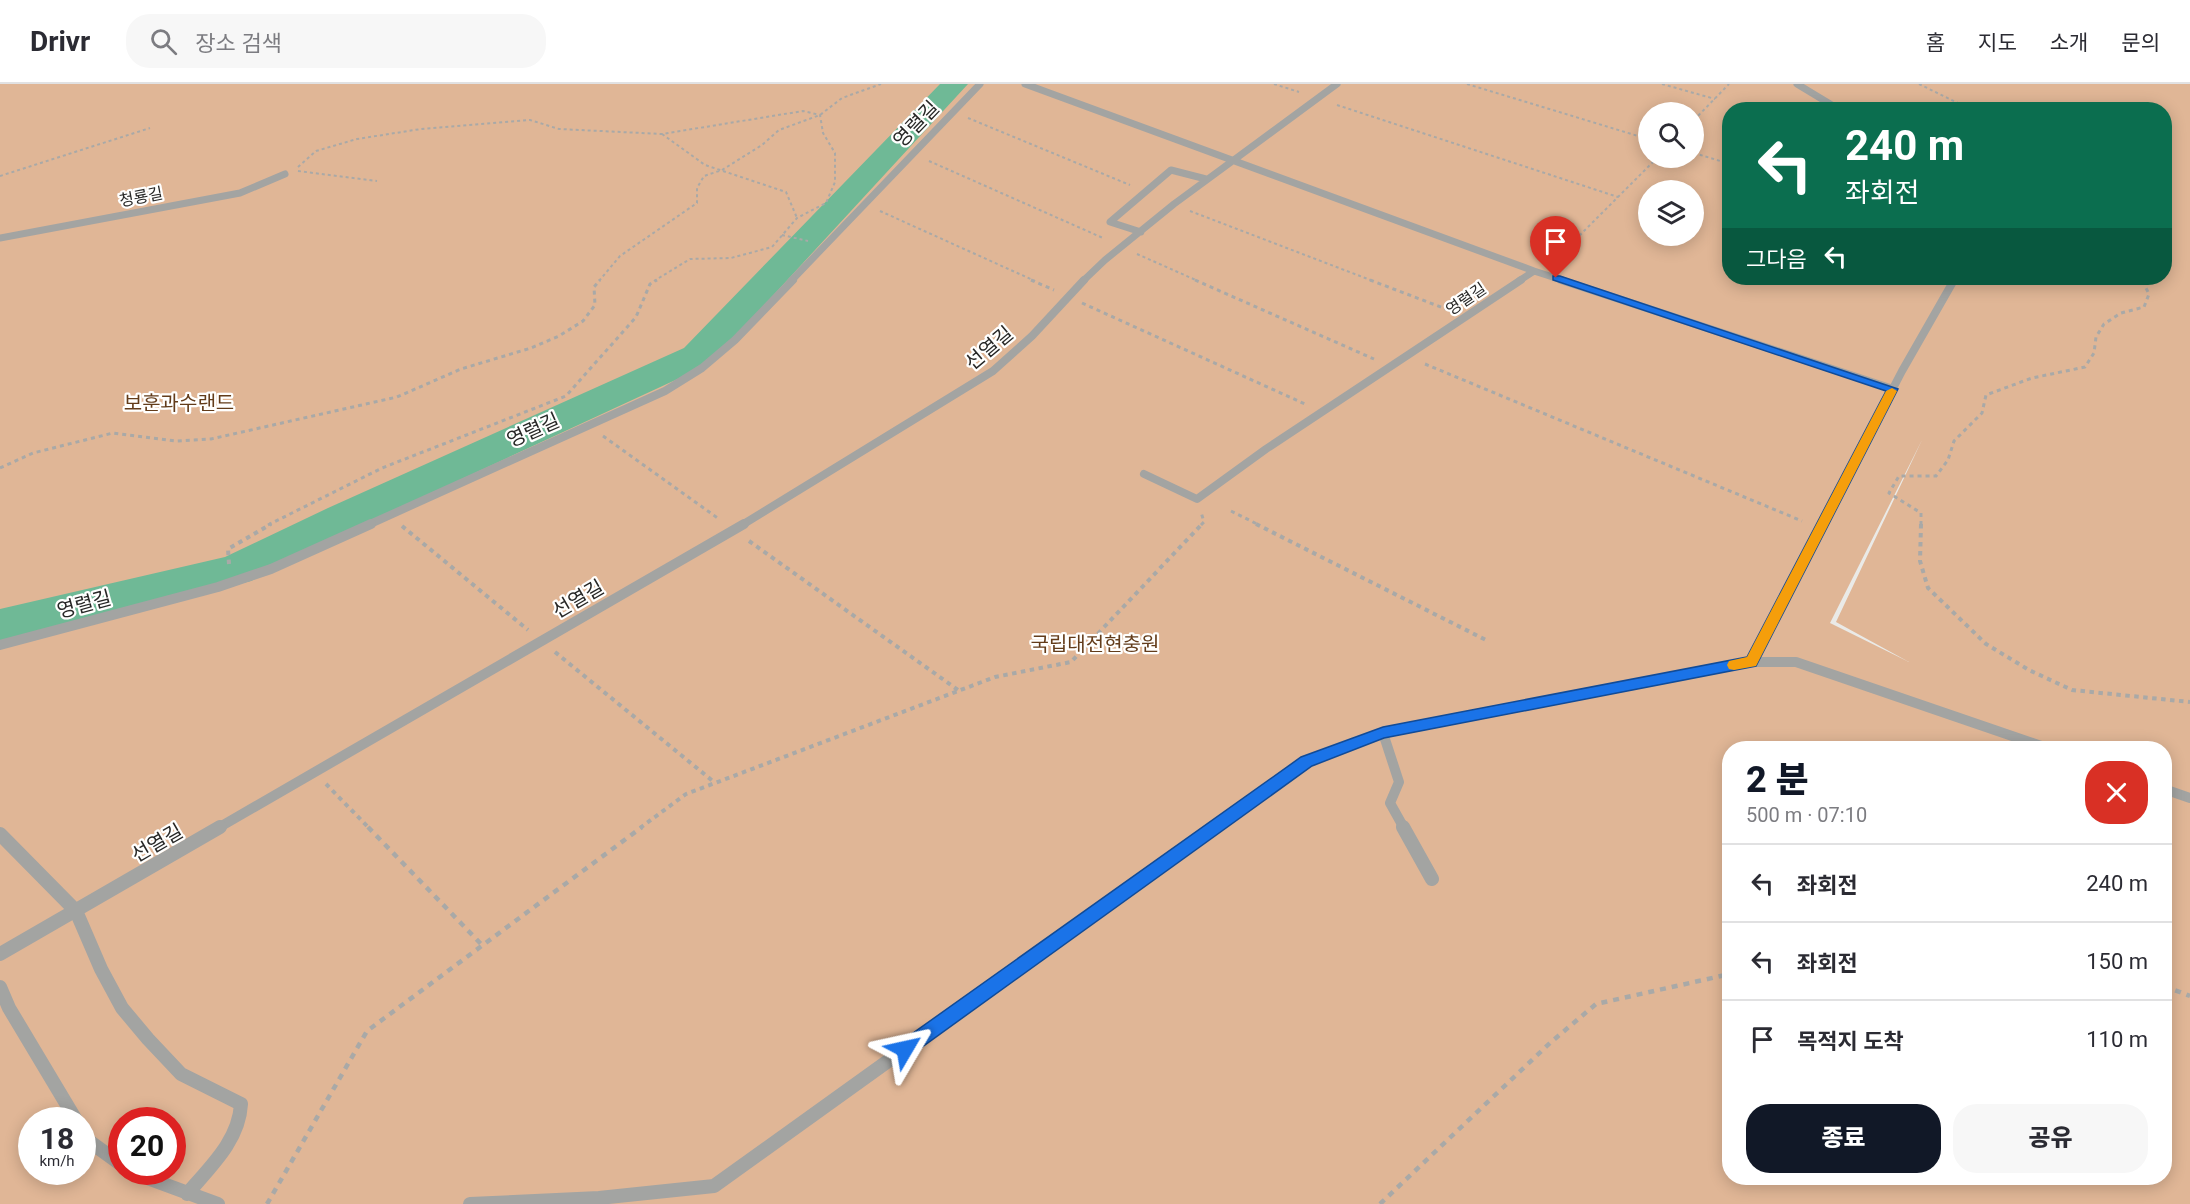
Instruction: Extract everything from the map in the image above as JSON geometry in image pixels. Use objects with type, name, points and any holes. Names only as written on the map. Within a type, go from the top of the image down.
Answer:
[{"type":"lane","name":"영렬길","points":[[0,645],[218,587],[271,569],[665,391],[702,368],[735,340],[980,84]]},
{"type":"lane","name":"영렬길","points":[[1025,84],[1534,271]]},
{"type":"lane","points":[[1206,179],[1171,170],[1110,222],[1141,232],[1231,159],[1337,84]]},
{"type":"lane","points":[[1797,84],[1827,102]]},
{"type":"lane","name":"청룡길","points":[[0,238],[240,193],[285,174]]},
{"type":"lane","name":"선열길","points":[[0,954],[734,530],[967,389],[1000,366],[1120,246],[1141,232]]},
{"type":"lane","name":"영렬길","points":[[1197,499],[1266,449],[1534,271]]},
{"type":"lane","points":[[1534,271],[1893,389]]},
{"type":"lane","points":[[1751,662],[1893,389],[1951,285]]},
{"type":"lane","points":[[1144,474],[1197,499]]},
{"type":"lane","points":[[470,1204],[599,1198],[714,1186],[1306,761],[1383,733],[1751,662],[1796,662],[2027,741]]},
{"type":"lane","points":[[1383,733],[1399,782],[1390,803],[1432,879]]},
{"type":"lane","points":[[2172,792],[2190,798]]},
{"type":"lane","points":[[0,834],[76,910],[101,969],[128,1016],[181,1074],[241,1104],[240,1122],[221,1155],[187,1194]]},
{"type":"lane","points":[[0,987],[9,1008],[68,1107]]},
{"type":"lane","points":[[164,1185],[218,1204]]},
{"type":"path","points":[[0,468],[33,453],[113,433],[176,441],[211,439],[361,407],[397,397],[460,369],[559,336],[583,321],[595,304],[594,287],[620,256],[697,203],[697,188],[704,176],[722,170],[762,145],[779,130],[820,115],[842,98],[881,84]]},
{"type":"path","points":[[1274,84],[1304,94]]},
{"type":"path","points":[[1467,84],[1638,136]]},
{"type":"path","points":[[1662,84],[1715,99]]},
{"type":"path","points":[[1704,110],[1729,84]]},
{"type":"path","points":[[1919,84],[1954,102]]},
{"type":"path","points":[[1337,105],[1618,197]]},
{"type":"path","points":[[377,181],[294,170],[316,151],[357,139],[421,129],[530,120],[559,129],[662,134],[803,111],[820,115]]},
{"type":"path","points":[[953,112],[1147,192]]},
{"type":"path","points":[[229,564],[228,549],[297,509],[382,468],[566,396],[636,317],[650,285],[690,259],[731,258],[772,247],[797,218],[826,203],[835,182],[835,153],[823,134],[820,115]]},
{"type":"path","points":[[0,176],[150,128]]},
{"type":"path","points":[[662,134],[705,165],[786,192],[797,218]]},
{"type":"path","points":[[912,154],[1391,366]]},
{"type":"path","points":[[1704,156],[1722,162]]},
{"type":"path","points":[[1550,266],[1647,168]]},
{"type":"path","points":[[864,204],[1322,412]]},
{"type":"path","points":[[1172,205],[1467,317]]},
{"type":"path","points":[[782,235],[813,242]]},
{"type":"path","points":[[2144,285],[2149,294],[2144,307],[2121,313],[2104,324],[2096,337],[2094,353],[2085,367],[2040,376],[1986,395],[1982,412],[1954,441],[1948,460],[1936,476],[1899,476],[1889,493],[1921,513],[1920,561],[1928,588],[1986,644],[2029,670],[2072,690],[2190,702]]},
{"type":"path","points":[[1421,363],[1802,521]]},
{"type":"path","points":[[588,425],[958,691]]},
{"type":"path","points":[[267,1204],[367,1031],[686,794],[995,677],[1071,662],[1204,522],[1197,499]]},
{"type":"path","points":[[1231,511],[1486,640]]},
{"type":"path","points":[[314,772],[482,945]]},
{"type":"path","points":[[1380,1204],[1550,1043],[1596,1004],[1722,976]]},
{"type":"path","points":[[2172,989],[2190,996]]},
{"type":"green space","name":"국립대전현충원","points":[[0,84],[2190,84],[2190,1204],[0,1204]],"holes":[[[1922,440],[1836,622],[1909,662],[1830,623]]]},
{"type":"waterway","points":[[0,626],[236,570],[342,518],[697,356],[955,84]]},
{"type":"slow traffic","points":[[1734,665],[1751,662],[1892,391]]},
{"type":"route","points":[[905,1049],[1306,761],[1383,733],[1751,662],[1893,389],[1556,278]]},
{"type":"park label","name":"보훈과수랜드","points":[[179,403]]}]
